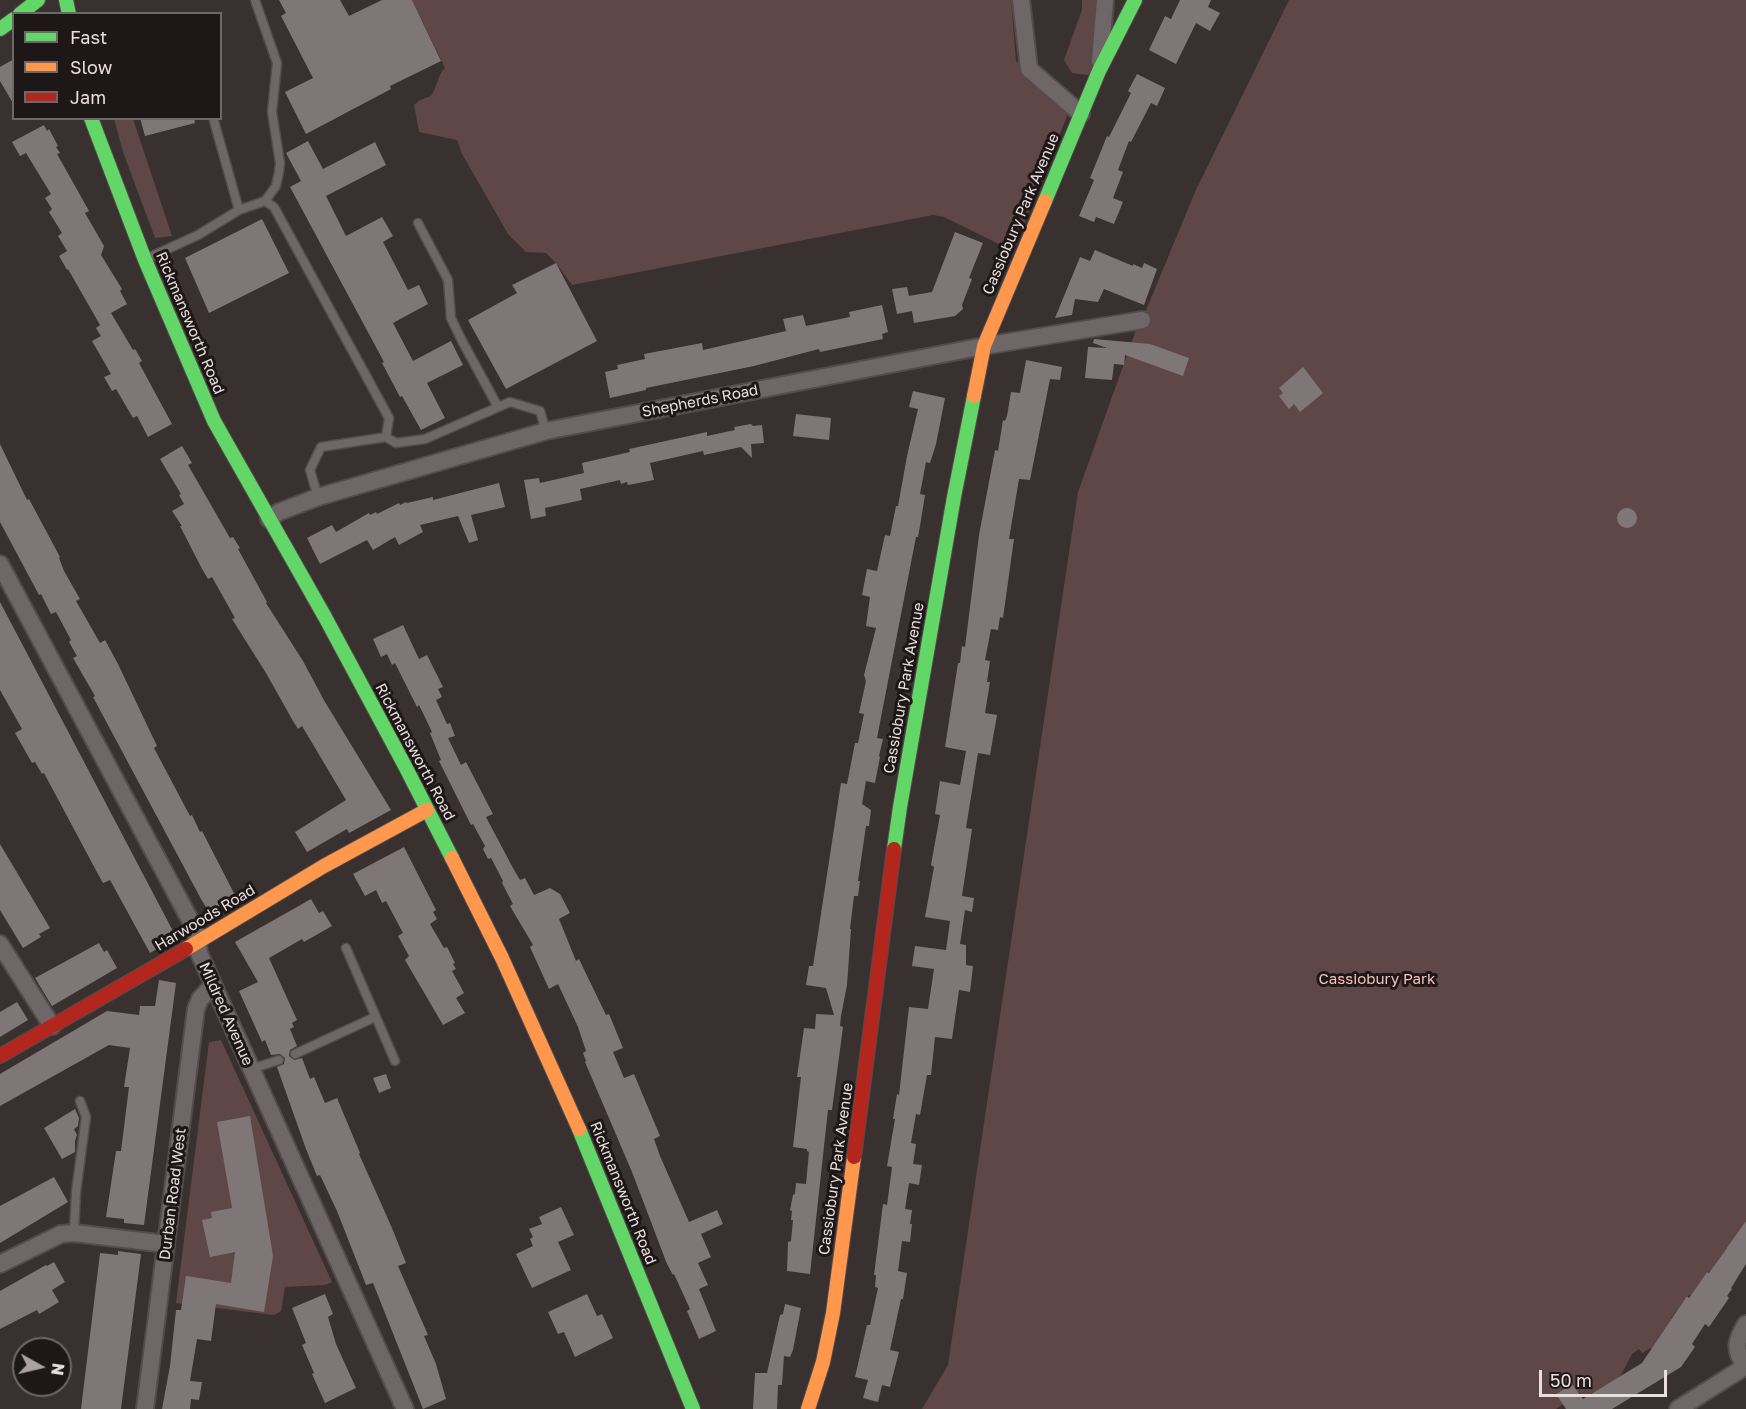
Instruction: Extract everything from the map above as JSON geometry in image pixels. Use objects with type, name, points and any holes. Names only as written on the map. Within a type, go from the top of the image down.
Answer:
[{"type":"street","points":[[23,12],[38,0]]},
{"type":"street","points":[[1021,0],[1029,69],[1081,114]]},
{"type":"street","points":[[1099,71],[1105,0]]},
{"type":"street","name":"Cassiobury Park Avenue","points":[[808,1409],[823,1362],[833,1313],[900,807],[954,498],[984,346],[1099,71],[1135,0]]},
{"type":"street","name":"Rickmansworth Road","points":[[92,120],[145,260],[214,422],[325,617],[502,958],[578,1125],[693,1409]]},
{"type":"street","name":"Shepherds Road","points":[[269,519],[279,512],[318,497],[546,431],[984,346],[1142,320]]},
{"type":"street","name":"Mildred Avenue","points":[[0,564],[196,931],[199,953],[405,1409]]},
{"type":"street","name":"Harwoods Road","points":[[0,1056],[324,866],[427,810]]},
{"type":"street","points":[[0,944],[52,1026]]},
{"type":"street","name":"Durban Road West","points":[[145,1409],[196,1009],[200,999],[213,985]]},
{"type":"street","points":[[0,1264],[61,1234],[74,1233],[166,1244]]},
{"type":"street","points":[[1678,1409],[1746,1366],[1739,1358],[1737,1347],[1740,1334],[1746,1324]]},
{"type":"lane","points":[[145,260],[198,235],[239,210],[265,201],[276,186],[280,163],[272,112],[277,63],[255,0]]},
{"type":"lane","points":[[1120,30],[1121,10]]},
{"type":"lane","points":[[214,122],[239,210]]},
{"type":"lane","points":[[265,201],[274,207],[389,418],[386,437]]},
{"type":"lane","points":[[418,223],[448,280],[452,318],[460,339],[498,407]]},
{"type":"lane","points":[[318,497],[310,470],[321,447],[386,437],[396,444],[425,439],[510,402],[540,411],[546,431]]},
{"type":"lane","points":[[346,948],[395,1061]]},
{"type":"lane","points":[[295,1054],[375,1017]]},
{"type":"lane","points":[[251,1069],[279,1060]]},
{"type":"lane","points":[[74,1233],[76,1192],[86,1117],[80,1101]]},
{"type":"green space","points":[[412,0],[1011,0],[1016,61],[1065,101],[1070,109],[1013,251],[944,217],[933,215],[572,285],[546,253],[526,252],[508,234],[462,154],[457,140],[419,132],[414,105],[431,96],[445,68]]},
{"type":"green space","points":[[1082,0],[1102,0],[1099,62],[1088,75],[1072,73],[1064,60],[1082,10]]},
{"type":"green space","name":"Cassiobury Park","points":[[1289,0],[1746,0],[1746,1221],[1732,1251],[1726,1248],[1711,1271],[1707,1272],[1691,1295],[1687,1296],[1671,1319],[1658,1359],[1651,1348],[1642,1353],[1639,1349],[1632,1354],[1620,1377],[1586,1397],[1576,1391],[1572,1384],[1557,1393],[1563,1404],[1556,1409],[922,1409],[948,1365],[1078,492],[1137,327],[1142,320],[1195,192]]},
{"type":"green space","points":[[114,120],[133,120],[172,236],[155,238],[123,152]]},
{"type":"green space","points":[[221,1040],[332,1282],[325,1285],[285,1287],[281,1311],[274,1315],[176,1303],[209,1042]]},
{"type":"building","points":[[279,0],[340,0],[349,16],[382,0],[412,0],[441,61],[390,86],[391,89],[306,134],[285,92],[313,78],[281,16],[286,13]]},
{"type":"building","points":[[1180,0],[1211,0],[1208,7],[1220,13],[1210,31],[1196,23],[1176,64],[1149,50],[1165,16],[1171,19]]},
{"type":"building","points":[[12,60],[12,102],[0,81],[0,67]]},
{"type":"building","points":[[1137,74],[1165,88],[1157,106],[1151,103],[1131,142],[1129,141],[1118,170],[1123,172],[1113,198],[1123,202],[1114,224],[1096,217],[1094,222],[1079,216],[1094,180],[1090,178],[1107,136],[1109,137],[1131,93],[1128,91]]},
{"type":"building","points":[[141,120],[194,120],[195,123],[145,136]]},
{"type":"building","points":[[44,125],[47,131],[49,129],[58,146],[56,147],[60,153],[57,154],[89,211],[85,213],[104,246],[101,255],[122,289],[120,291],[127,304],[111,313],[142,361],[139,363],[172,424],[148,437],[137,416],[133,418],[116,389],[112,391],[104,377],[111,374],[92,341],[101,336],[96,328],[100,325],[59,256],[67,251],[58,236],[62,233],[49,212],[52,209],[45,198],[51,194],[26,153],[20,156],[12,142]]},
{"type":"building","points":[[308,141],[323,169],[375,142],[386,165],[326,196],[346,236],[382,217],[393,236],[383,242],[408,290],[419,285],[428,304],[393,323],[413,361],[451,341],[463,365],[427,383],[445,418],[421,430],[402,396],[400,397],[382,363],[384,362],[290,187],[301,181],[286,153]]},
{"type":"building","points":[[262,219],[289,273],[209,313],[185,258]]},
{"type":"building","points":[[955,232],[983,243],[969,278],[972,279],[962,305],[963,309],[955,316],[914,323],[912,311],[897,314],[892,289],[907,287],[909,296],[932,292]]},
{"type":"building","points":[[1095,250],[1133,266],[1133,264],[1142,268],[1144,263],[1157,269],[1144,305],[1104,289],[1098,302],[1075,299],[1072,315],[1055,318],[1080,257],[1090,261]]},
{"type":"building","points":[[556,263],[597,341],[506,389],[468,320],[517,293],[512,285]]},
{"type":"building","points":[[882,305],[888,332],[882,334],[883,339],[820,352],[819,349],[610,398],[605,372],[618,369],[617,365],[645,359],[644,354],[702,343],[703,350],[786,331],[783,319],[803,315],[806,326],[850,317],[849,312]]},
{"type":"building","points":[[1094,339],[1150,344],[1189,358],[1183,376],[1125,355],[1124,365],[1114,364],[1112,380],[1085,378],[1088,347],[1107,348],[1093,343]]},
{"type":"building","points":[[1026,360],[1062,367],[1060,380],[1050,379],[1030,480],[1019,479],[1009,539],[1014,539],[1003,618],[1000,617],[998,630],[991,629],[985,660],[990,661],[987,682],[990,682],[985,713],[997,715],[990,755],[978,753],[966,828],[972,829],[962,896],[974,898],[972,912],[965,910],[960,944],[966,945],[966,965],[973,966],[970,992],[959,990],[952,1039],[935,1037],[931,1075],[927,1075],[920,1115],[916,1114],[911,1143],[916,1144],[913,1164],[922,1165],[919,1185],[909,1183],[905,1209],[912,1210],[910,1242],[902,1241],[898,1271],[907,1273],[890,1350],[899,1352],[890,1387],[882,1385],[878,1402],[863,1398],[868,1380],[855,1377],[878,1288],[875,1287],[876,1275],[874,1275],[883,1204],[887,1205],[892,1167],[887,1166],[897,1094],[899,1095],[909,1007],[928,1009],[934,969],[912,966],[915,946],[946,950],[950,921],[925,917],[940,815],[935,814],[940,781],[960,785],[966,751],[945,747],[958,663],[960,663],[962,646],[965,647],[979,535],[995,450],[998,451],[1011,392],[1020,393]]},
{"type":"building","points":[[1303,367],[1323,393],[1300,412],[1294,404],[1289,409],[1279,396],[1283,393],[1279,388]]},
{"type":"building","points":[[913,391],[945,398],[936,444],[930,463],[926,462],[920,494],[925,495],[877,738],[883,739],[875,783],[866,781],[862,804],[871,810],[869,826],[866,826],[858,896],[854,896],[847,985],[840,1026],[843,1027],[832,1110],[828,1110],[810,1274],[787,1271],[788,1242],[791,1241],[793,1220],[791,1220],[792,1211],[790,1210],[796,1183],[806,1184],[809,1152],[807,1149],[793,1147],[801,1077],[797,1077],[804,1028],[815,1029],[816,1014],[834,1015],[826,988],[806,985],[809,966],[813,966],[841,783],[847,784],[855,743],[858,743],[864,714],[859,713],[866,681],[864,675],[876,628],[866,626],[870,597],[862,595],[867,569],[877,571],[885,535],[890,536],[896,506],[898,506],[918,409],[909,407]]},
{"type":"building","points":[[796,414],[831,418],[829,440],[793,436]]},
{"type":"building","points":[[751,424],[753,426],[762,425],[764,443],[751,444],[752,458],[741,447],[704,455],[703,451],[650,463],[654,480],[628,485],[627,482],[621,484],[620,480],[580,489],[582,500],[545,508],[546,516],[531,519],[524,480],[539,478],[540,483],[584,473],[582,463],[630,452],[629,449],[707,432],[707,436]]},
{"type":"building","points":[[0,444],[27,500],[29,499],[60,557],[64,571],[80,599],[76,601],[100,643],[105,640],[118,664],[157,746],[154,748],[190,816],[192,815],[200,832],[202,831],[238,901],[225,908],[223,904],[209,912],[201,899],[73,658],[77,656],[69,642],[71,640],[56,612],[51,614],[41,594],[39,595],[0,522]]},
{"type":"building","points":[[182,446],[192,463],[188,465],[230,538],[233,537],[240,548],[238,549],[266,603],[391,810],[349,833],[347,829],[307,852],[295,832],[346,800],[302,726],[298,729],[293,721],[232,619],[235,618],[212,577],[208,579],[201,567],[180,526],[182,526],[172,511],[184,504],[179,495],[181,494],[160,459]]},
{"type":"building","points":[[499,483],[505,507],[471,515],[478,540],[469,543],[458,516],[420,525],[423,532],[399,545],[395,537],[373,550],[367,540],[320,564],[307,538],[332,525],[336,532],[369,513],[370,515],[376,512],[377,514],[399,503],[400,505],[433,497],[433,500]]},
{"type":"building","points":[[1623,508],[1631,508],[1637,514],[1637,522],[1631,528],[1623,528],[1617,522],[1617,514]]},
{"type":"building","points":[[0,602],[174,933],[175,938],[150,953],[110,880],[103,883],[44,773],[42,774],[35,762],[32,763],[15,733],[22,729],[0,690]]},
{"type":"building","points":[[403,625],[419,659],[427,655],[443,687],[438,689],[442,697],[436,700],[455,736],[448,738],[461,765],[466,762],[493,814],[486,817],[513,868],[520,880],[525,878],[534,895],[550,888],[560,894],[570,913],[559,919],[576,961],[579,959],[606,1015],[609,1014],[623,1048],[613,1052],[624,1078],[634,1074],[660,1136],[654,1139],[660,1156],[689,1222],[717,1210],[723,1224],[701,1234],[711,1257],[698,1263],[708,1285],[699,1289],[716,1331],[699,1339],[687,1311],[690,1309],[667,1264],[632,1172],[585,1062],[583,1053],[586,1051],[578,1027],[558,984],[549,989],[530,947],[533,945],[510,906],[513,904],[503,881],[491,858],[488,859],[483,849],[485,846],[473,824],[471,825],[439,761],[441,760],[430,733],[432,732],[419,705],[417,707],[395,663],[392,665],[387,654],[381,657],[373,639]]},
{"type":"building","points":[[0,844],[50,928],[39,934],[41,937],[23,948],[0,910]]},
{"type":"building","points":[[404,847],[436,910],[433,912],[437,919],[430,924],[444,948],[447,947],[455,963],[453,964],[456,969],[452,971],[464,993],[456,998],[465,1013],[443,1025],[405,960],[409,956],[398,936],[403,933],[386,901],[382,903],[376,890],[365,896],[353,874]]},
{"type":"building","points":[[311,899],[319,913],[323,911],[332,926],[304,942],[302,939],[269,958],[297,1020],[292,1023],[294,1027],[290,1029],[297,1046],[290,1050],[289,1056],[294,1060],[302,1058],[310,1079],[314,1077],[325,1103],[337,1098],[406,1263],[398,1266],[428,1335],[424,1336],[436,1364],[446,1399],[423,1409],[373,1283],[366,1285],[337,1211],[320,1175],[317,1176],[306,1149],[277,1067],[284,1064],[285,1058],[280,1054],[271,1055],[265,1040],[262,1042],[239,991],[258,982],[235,942]]},
{"type":"building","points":[[99,943],[104,952],[107,950],[117,968],[52,1006],[35,978]]},
{"type":"building","points":[[159,980],[176,983],[144,1225],[124,1223],[124,1219],[106,1217],[116,1151],[121,1151],[129,1087],[124,1087],[130,1048],[109,1045],[0,1106],[0,1074],[107,1011],[139,1015],[140,1006],[155,1006]]},
{"type":"building","points":[[17,1002],[28,1020],[0,1037],[0,1012]]},
{"type":"building","points":[[386,1074],[391,1088],[379,1093],[373,1078]]},
{"type":"building","points":[[75,1109],[79,1118],[78,1126],[74,1129],[77,1135],[75,1152],[62,1159],[44,1128]]},
{"type":"building","points":[[250,1116],[273,1256],[264,1312],[216,1304],[211,1341],[197,1339],[190,1381],[202,1382],[199,1400],[191,1399],[190,1409],[162,1409],[170,1366],[176,1310],[181,1310],[186,1276],[231,1283],[235,1252],[210,1257],[202,1220],[212,1218],[211,1212],[232,1208],[217,1122]]},
{"type":"building","points":[[54,1177],[68,1202],[0,1243],[0,1206]]},
{"type":"building","points":[[561,1207],[574,1235],[558,1242],[571,1270],[532,1288],[516,1254],[533,1246],[530,1239],[533,1237],[529,1229],[542,1224],[539,1217]]},
{"type":"building","points":[[1746,1221],[1746,1264],[1727,1296],[1729,1298],[1709,1327],[1705,1324],[1692,1344],[1695,1347],[1681,1367],[1612,1409],[1566,1409],[1556,1394],[1572,1384],[1583,1399],[1642,1363],[1687,1296],[1689,1298],[1707,1272],[1709,1273]]},
{"type":"building","points":[[118,1251],[141,1254],[121,1409],[81,1409],[100,1253],[118,1255]]},
{"type":"building","points":[[54,1262],[65,1282],[52,1290],[59,1302],[39,1314],[37,1310],[0,1329],[0,1291]]},
{"type":"building","points":[[325,1294],[333,1314],[328,1317],[336,1344],[356,1388],[325,1403],[312,1374],[314,1373],[302,1345],[306,1343],[292,1308]]},
{"type":"building","points":[[587,1294],[597,1316],[602,1314],[613,1338],[575,1357],[564,1332],[558,1334],[548,1312]]},
{"type":"building","points":[[785,1304],[801,1308],[793,1350],[790,1357],[784,1356],[782,1385],[778,1385],[777,1409],[753,1409],[755,1373],[767,1373],[780,1315],[783,1314]]},
{"type":"traffic: fast","points":[[23,12],[38,0]]},
{"type":"traffic: fast","points":[[66,0],[69,12]]},
{"type":"traffic: fast","points":[[1045,201],[1099,71],[1135,0]]},
{"type":"traffic: fast","points":[[0,29],[12,20]]},
{"type":"traffic: fast","points":[[92,120],[145,260],[214,421],[325,617],[452,858]]},
{"type":"traffic: fast","points":[[894,849],[954,497],[974,396]]},
{"type":"traffic: fast","points":[[579,1129],[693,1409]]},
{"type":"traffic: slow","points":[[974,396],[984,346],[1045,201]]},
{"type":"traffic: slow","points":[[186,949],[324,866],[427,810]]},
{"type":"traffic: slow","points":[[452,858],[502,958],[579,1129]]},
{"type":"traffic: slow","points":[[808,1409],[823,1362],[833,1313],[854,1157]]},
{"type":"traffic: jam","points":[[854,1157],[894,849]]},
{"type":"traffic: jam","points":[[0,1056],[186,949]]}]
